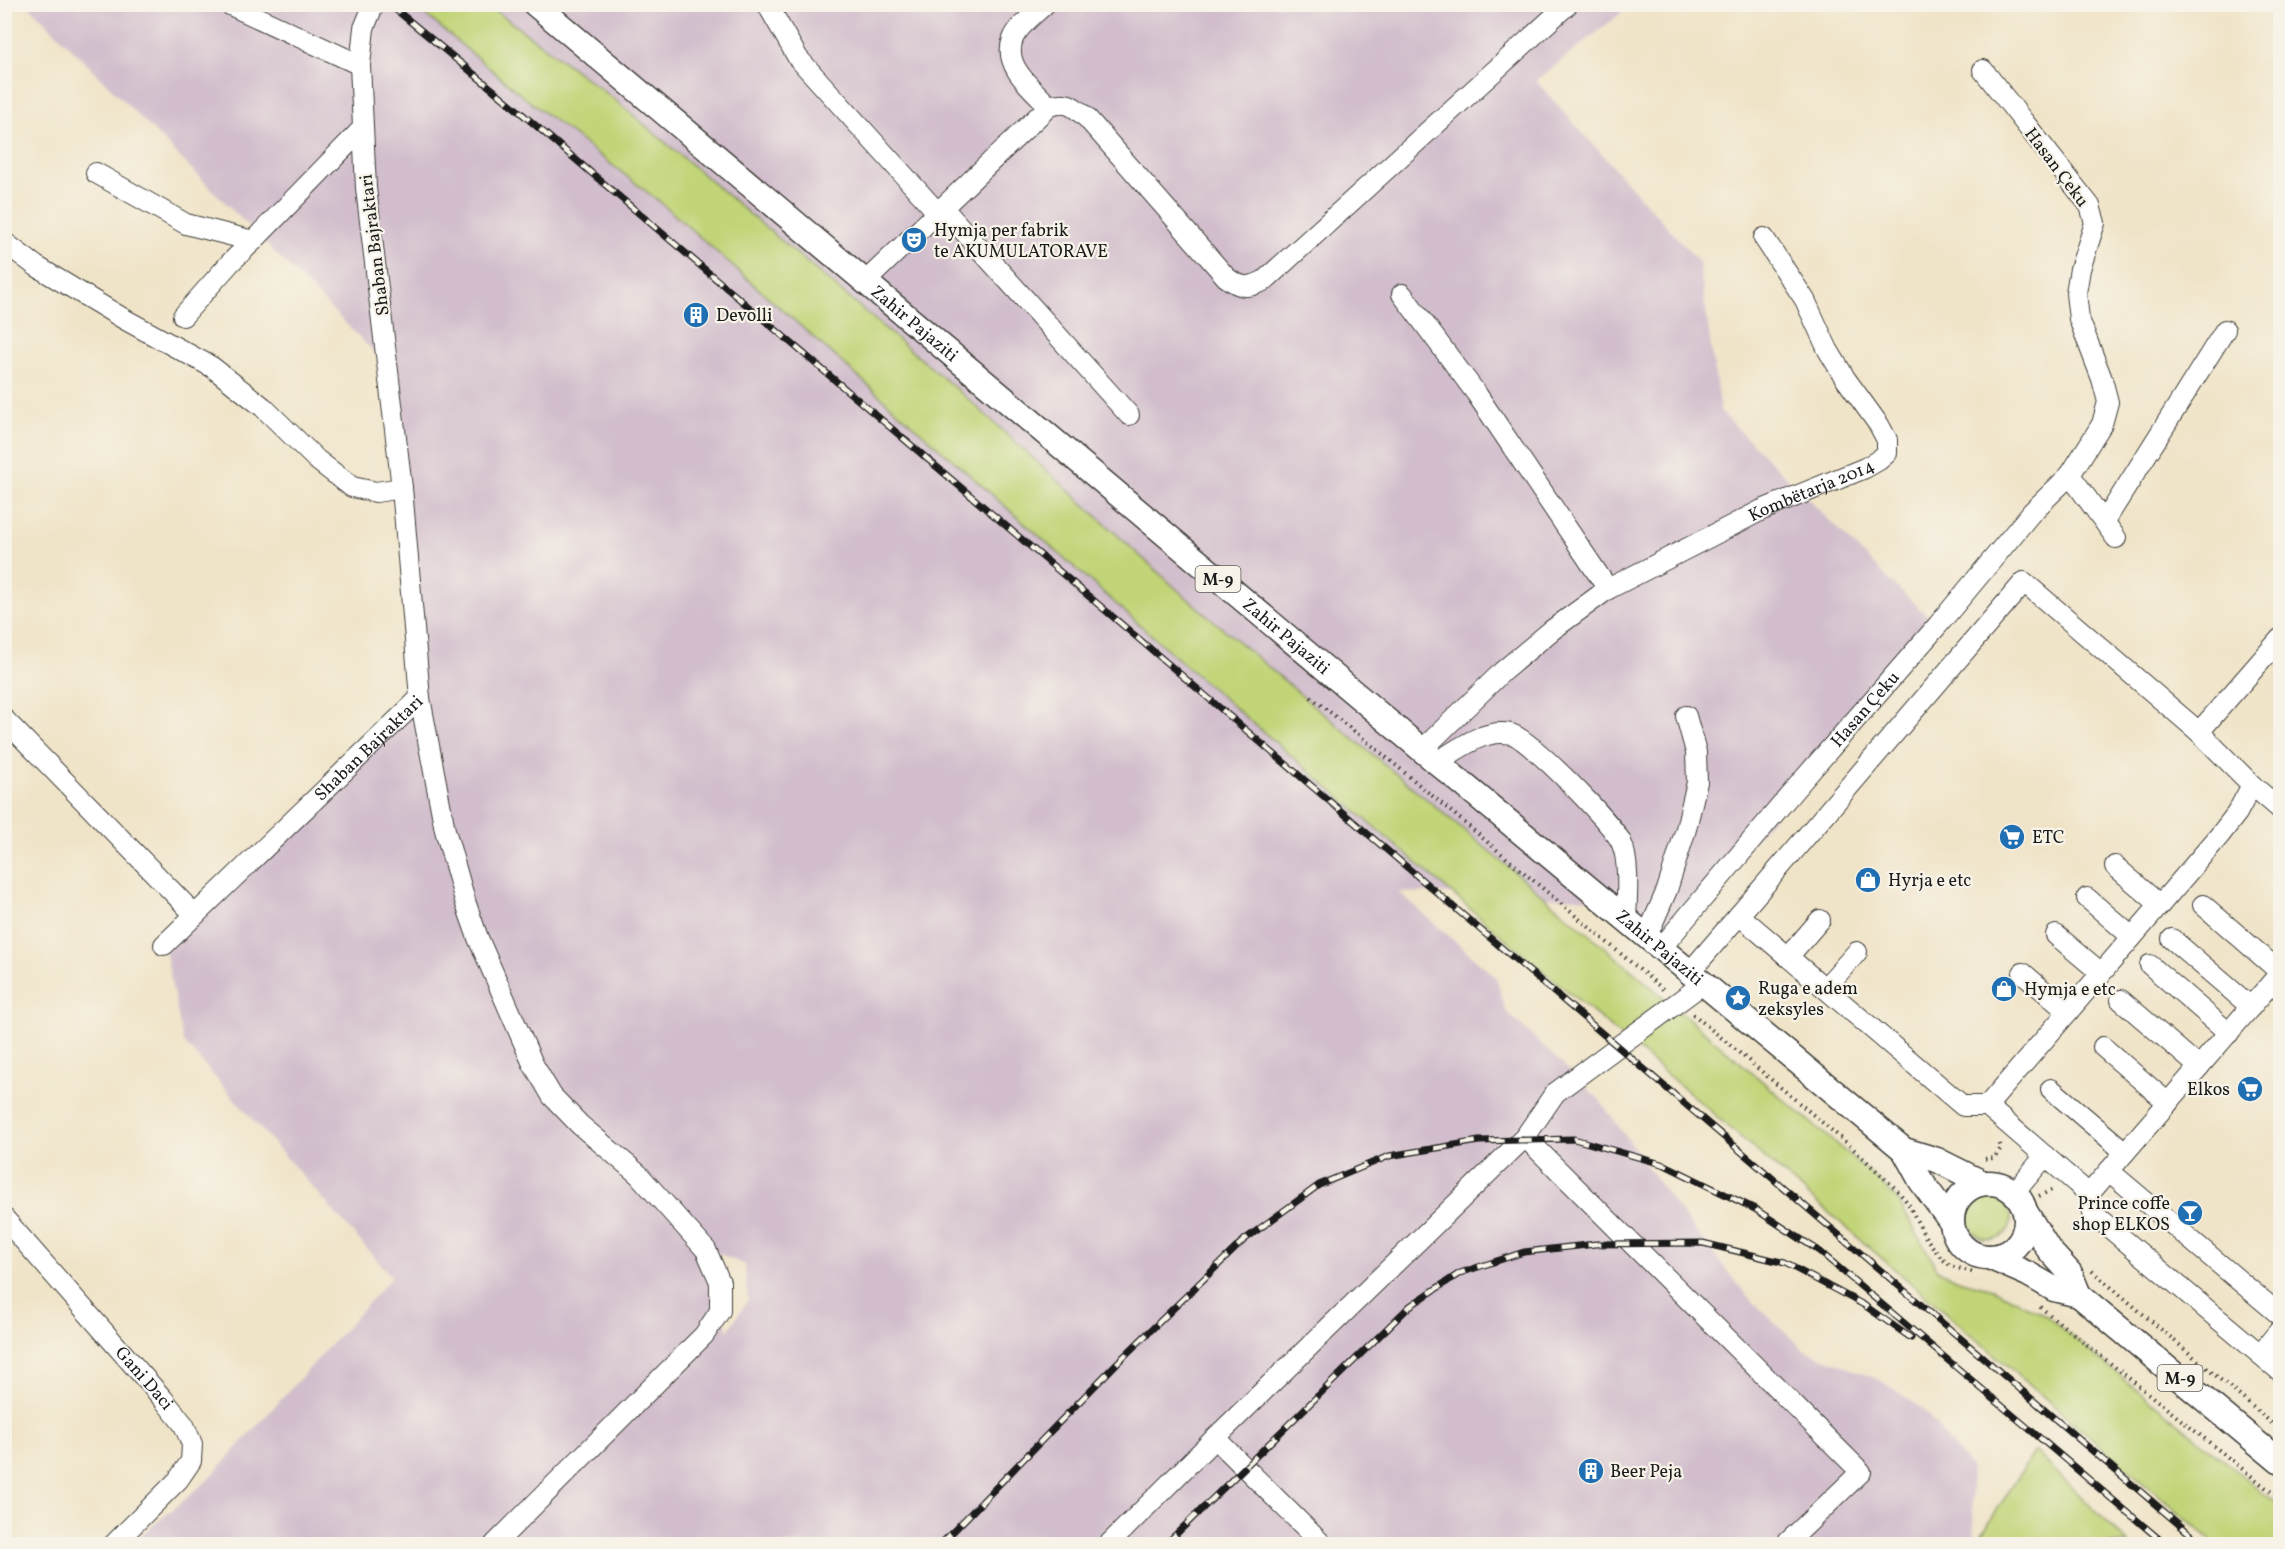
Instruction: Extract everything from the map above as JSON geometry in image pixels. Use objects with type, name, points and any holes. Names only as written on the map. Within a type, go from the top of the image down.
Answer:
[{"type":"main road","name":"Zahir Pajaziti","points":[[535,4],[1429,756],[1904,1150],[1922,1181],[1952,1223]]},
{"type":"main road","name":"Zahir Pajaziti","points":[[1904,1150],[1983,1171]]},
{"type":"main road","points":[[1952,1223],[1956,1203],[1983,1171]]},
{"type":"main road","name":"M-9","points":[[1983,1171],[1997,1184],[2009,1189],[2026,1202],[2049,1250],[2070,1273],[2079,1295]]},
{"type":"main road","points":[[1986,1267],[2018,1243],[2026,1224],[2026,1202]]},
{"type":"main road","name":"M-9","points":[[1952,1223],[1955,1234],[1968,1251],[1978,1255],[1986,1267],[2028,1274],[2054,1289],[2079,1295],[2280,1462]]},
{"type":"street","points":[[228,4],[360,65]]},
{"type":"street","name":"Shaban Bajraktari","points":[[164,945],[420,698],[402,488],[366,188],[360,65],[364,28],[374,4]]},
{"type":"street","points":[[767,4],[798,58],[1129,415]]},
{"type":"street","points":[[1045,4],[1013,38],[1010,52],[1015,67],[1049,106]]},
{"type":"street","points":[[865,282],[1049,106],[1061,102],[1074,106],[1226,277],[1245,287],[1255,286],[1568,4]]},
{"type":"street","name":"Hasan Çeku","points":[[1654,942],[1795,789],[1938,625],[2032,512],[2070,475],[2102,424],[2108,402],[2102,379],[2079,319],[2076,293],[2080,269],[2094,223],[2090,206],[1983,70]]},
{"type":"street","points":[[183,316],[230,262],[363,128]]},
{"type":"street","points":[[96,173],[186,224],[253,241]]},
{"type":"street","name":"Kombëtarja 2014","points":[[1429,756],[1503,671],[1552,630],[1608,589],[1762,510],[1865,468],[1887,453],[1887,440],[1845,378],[1828,350],[1805,300],[1764,238]]},
{"type":"street","points":[[4,242],[36,266],[124,319],[212,367],[263,407],[317,460],[352,487],[376,492],[402,488]]},
{"type":"street","points":[[1402,294],[1476,393],[1608,589]]},
{"type":"street","points":[[2105,521],[2225,330]]},
{"type":"street","points":[[2070,475],[2116,538]]},
{"type":"street","points":[[1109,1545],[1215,1438],[1525,1137],[1555,1093],[1697,977],[1739,915],[2024,582],[2199,732],[2252,785],[2280,809]]},
{"type":"street","points":[[2199,732],[2280,639]]},
{"type":"street","points":[[420,698],[446,830],[463,895],[478,938],[533,1064],[552,1096],[580,1125],[638,1174],[684,1224],[706,1250],[720,1282],[720,1311],[704,1335],[495,1545]]},
{"type":"street","points":[[1654,942],[1686,829],[1696,782],[1696,752],[1686,716]]},
{"type":"street","points":[[4,719],[195,915]]},
{"type":"street","points":[[1429,756],[1488,734],[1513,734],[1538,754],[1598,810],[1622,843],[1627,878],[1626,919]]},
{"type":"street","points":[[1987,1106],[2237,813],[2252,785]]},
{"type":"street","points":[[2115,866],[2160,905]]},
{"type":"street","points":[[2086,898],[2132,937]]},
{"type":"street","points":[[2089,1194],[2280,972],[2203,905]]},
{"type":"street","points":[[1739,915],[1963,1106],[1987,1106],[2089,1194],[2092,1213],[2280,1371]]},
{"type":"street","points":[[1788,957],[1820,920]]},
{"type":"street","points":[[2056,935],[2101,973]]},
{"type":"street","points":[[2172,939],[2251,1006]]},
{"type":"street","points":[[1826,988],[1857,952]]},
{"type":"street","points":[[2150,965],[2229,1033]]},
{"type":"street","points":[[2023,973],[2068,1012]]},
{"type":"street","points":[[2121,1000],[2199,1067]]},
{"type":"street","points":[[2103,1047],[2168,1102]]},
{"type":"street","points":[[2051,1089],[2126,1152]]},
{"type":"street","points":[[1525,1137],[1861,1472],[1786,1545]]},
{"type":"street","points":[[2026,1202],[2045,1155]]},
{"type":"street","points":[[2109,1171],[2280,1315]]},
{"type":"street","name":"Gani Daci","points":[[4,1218],[164,1400],[184,1425],[192,1444],[191,1461],[178,1480],[114,1545]]},
{"type":"street","points":[[2260,1354],[2280,1330]]},
{"type":"street","points":[[1215,1438],[1322,1545]]},
{"type":"path","points":[[1311,697],[1668,993]]},
{"type":"path","points":[[1685,1008],[1848,1144],[1896,1189],[1908,1203],[1924,1235],[1941,1258],[1951,1266],[1986,1267]]},
{"type":"path","points":[[1983,1171],[2001,1148],[1999,1138]]},
{"type":"path","points":[[2026,1202],[2055,1189]]},
{"type":"path","points":[[2088,1267],[2280,1430]]},
{"type":"path","points":[[2031,1300],[2280,1499]]},
{"type":"shaded area","points":[[28,5],[1631,5],[1536,81],[1699,262],[1720,411],[1893,584],[1938,625],[1661,948],[1602,899],[1398,892],[1496,977],[1506,1011],[1599,1099],[1674,1204],[1747,1296],[1804,1350],[1880,1380],[1923,1409],[1970,1467],[1975,1544],[131,1544],[207,1481],[392,1277],[183,1041],[164,945],[420,698],[388,366]],"holes":[[[712,1251],[745,1265],[748,1300],[727,1332]]]},
{"type":"green space","points":[[414,5],[488,5],[614,99],[967,398],[1181,593],[1868,1171],[1897,1199],[1938,1270],[1958,1280],[1993,1289],[2045,1315],[2280,1506],[2280,1544],[2215,1544],[1200,678],[660,202],[520,94]]},
{"type":"green space","points":[[1990,1198],[2005,1204],[2011,1219],[2005,1234],[1990,1240],[1975,1234],[1969,1219],[1975,1204]]},
{"type":"green space","points":[[2035,1451],[2129,1544],[1975,1544]]},
{"type":"railway","points":[[389,4],[514,107],[2202,1544]]},
{"type":"railway","points":[[941,1544],[1117,1363],[1244,1240],[1319,1185],[1389,1156],[1479,1141],[1574,1139],[1665,1165],[1755,1209],[1819,1251],[2165,1544]]},
{"type":"railway","points":[[1166,1544],[1410,1306],[1460,1273],[1524,1252],[1596,1244],[1703,1243],[1785,1263],[1864,1305],[1911,1338]]},
{"type":"place","name":"Hymja per fabrik te AKUMULATORAVE","points":[[914,240]]},
{"type":"place","name":"Devolli","points":[[696,315]]},
{"type":"place","name":"ETC","points":[[2012,837]]},
{"type":"place","name":"Hyrja e etc","points":[[1868,880]]},
{"type":"place","name":"Hymja e etc","points":[[2004,989]]},
{"type":"place","name":"Ruga e adem zeksyles","points":[[1738,998]]},
{"type":"place","name":"Elkos","points":[[2250,1089]]},
{"type":"place","name":"Prince coffe shop ELKOS","points":[[2190,1213]]},
{"type":"place","name":"Beer Peja","points":[[1591,1471]]}]
